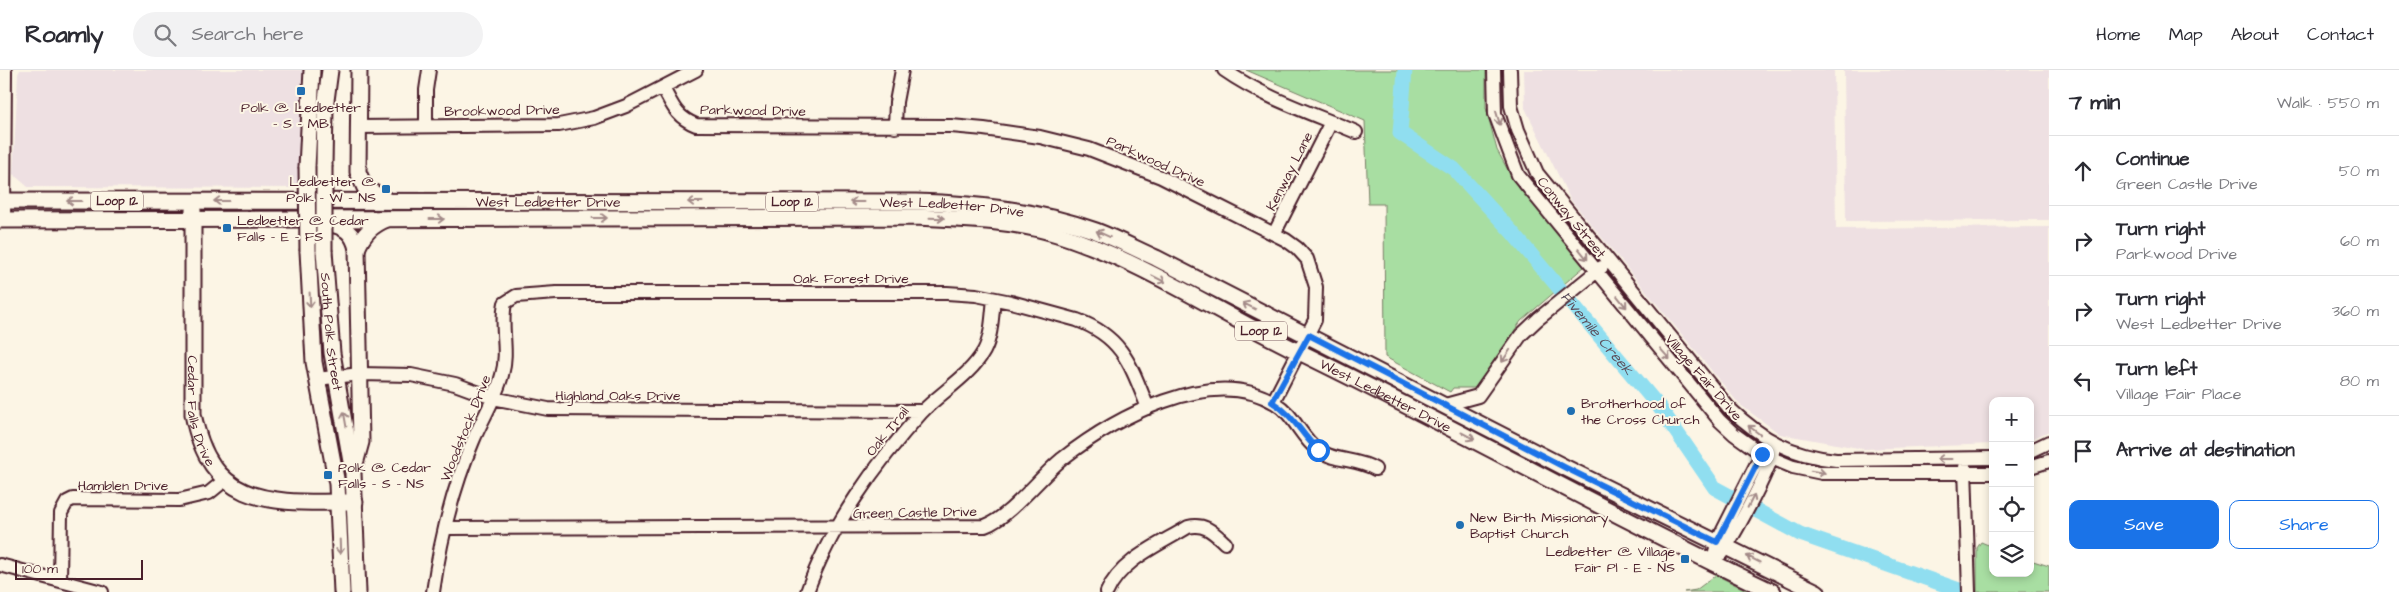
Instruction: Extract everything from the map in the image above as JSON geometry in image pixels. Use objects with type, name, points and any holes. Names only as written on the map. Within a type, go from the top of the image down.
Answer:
[{"type":"main road","name":"South Polk Street","points":[[312,70],[307,167],[311,332],[338,502],[342,592]]},
{"type":"main road","name":"South Polk Street","points":[[330,70],[325,108],[324,251],[336,376],[353,473],[358,592]]},
{"type":"main road","points":[[357,73],[358,172],[365,188],[389,201]]},
{"type":"main road","points":[[328,201],[342,195],[351,187],[358,172]]},
{"type":"main road","name":"West Ledbetter Drive","points":[[2,201],[501,201],[916,210],[985,220],[1056,234],[1131,264],[1437,419],[1713,564],[1773,592]]},
{"type":"main road","name":"Cedar Falls Drive","points":[[193,201],[192,414],[204,453],[213,468],[224,480],[251,495],[268,500],[355,502]]},
{"type":"main road","points":[[500,218],[501,201]]},
{"type":"main road","name":"West Ledbetter Drive","points":[[2,220],[500,218],[916,210],[987,206],[1023,211],[1097,232],[1309,335],[1566,468],[1725,538],[1817,592]]},
{"type":"main road","points":[[313,219],[345,228],[352,234],[358,249],[361,442],[353,473]]},
{"type":"main road","points":[[358,249],[364,234],[376,224],[388,219]]},
{"type":"main road","points":[[330,327],[340,352],[360,374]]},
{"type":"street","points":[[2,220],[5,70]]},
{"type":"street","points":[[426,126],[426,90],[429,70]]},
{"type":"street","name":"Brookwood Drive","points":[[357,127],[559,125],[594,118],[626,106],[696,70]]},
{"type":"street","points":[[895,127],[896,102],[902,70]]},
{"type":"street","points":[[1224,70],[1254,90],[1356,132]]},
{"type":"street","name":"Conway Street","points":[[1444,405],[1478,396],[1508,352],[1538,319],[1596,271],[1518,175],[1495,114],[1494,70]]},
{"type":"street","name":"Conway Street","points":[[1510,70],[1511,106],[1518,130],[1538,173],[1609,262]]},
{"type":"street","name":"Parkwood Drive","points":[[663,88],[676,112],[683,120],[696,125],[951,126],[1040,137],[1089,149],[1161,177],[1274,234],[1297,248],[1307,260],[1313,272],[1317,303],[1315,320],[1309,335],[1272,402]]},
{"type":"street","name":"Kenway Lane","points":[[1274,234],[1330,122]]},
{"type":"street","points":[[1596,271],[1609,262]]},
{"type":"street","name":"Village Fair Drive","points":[[1609,262],[1729,408],[1774,444],[1811,457],[1836,460],[1989,458]]},
{"type":"street","name":"Village Fair Drive","points":[[1596,271],[1720,421],[1765,460],[1822,473],[1989,473]]},
{"type":"street","name":"Oak Forest Drive","points":[[505,302],[516,296],[556,293],[947,293],[994,298],[1077,320],[1093,326],[1108,336],[1129,362],[1148,408]]},
{"type":"street","name":"Oak Trail","points":[[808,592],[818,566],[864,485],[923,411],[977,362],[989,338],[994,298]]},
{"type":"street","name":"Woodstock Drive","points":[[433,592],[446,528],[458,482],[493,398],[505,363],[503,311],[505,302]]},
{"type":"street","name":"Highland Oaks Drive","points":[[317,379],[360,374],[411,375],[477,390],[493,398],[522,405],[572,410],[923,411]]},
{"type":"street","name":"Green Castle Drive","points":[[446,528],[975,527],[995,522],[1062,459],[1099,433],[1148,408],[1185,396],[1219,389],[1254,394],[1272,402],[1285,410],[1295,420],[1318,450],[1327,455],[1365,463],[1375,469]]},
{"type":"street","points":[[2034,450],[2049,442]]},
{"type":"street","points":[[1713,564],[1774,444]]},
{"type":"street","points":[[1964,459],[1969,592]]},
{"type":"street","points":[[2034,465],[2049,461]]},
{"type":"street","name":"Hamblen Drive","points":[[60,581],[61,513],[67,502],[73,499],[179,500],[209,493],[224,480]]},
{"type":"street","points":[[1107,592],[1112,580],[1125,566],[1188,528],[1196,525],[1204,527],[1225,543]]},
{"type":"street","points":[[0,565],[102,592]]},
{"type":"shaded area","points":[[20,70],[309,70],[302,188],[28,187],[13,174],[18,74]]},
{"type":"shaded area","points":[[1524,70],[1834,70],[1836,229],[2049,227],[2049,431],[2034,438],[2034,397],[1989,397],[1989,444],[1864,449],[1780,434],[1739,404],[1570,199],[1525,108]]},
{"type":"shaded area","points":[[1844,70],[2049,70],[2049,220],[1846,221]]},
{"type":"green space","points":[[1246,70],[1486,70],[1486,108],[1497,150],[1510,174],[1585,266],[1521,321],[1475,388],[1453,388],[1450,392],[1385,357],[1384,204],[1368,204],[1365,121]]},
{"type":"green space","points":[[1981,542],[1989,545],[1989,577],[2034,577],[2034,561],[2049,566],[2049,592],[1977,592],[1977,548]]},
{"type":"green space","points":[[1716,575],[1750,592],[1684,592],[1696,590]]},
{"type":"waterway","name":"Fivemile Creek","points":[[1405,70],[1400,133],[1454,169],[1512,232],[1660,408],[1715,488],[1800,534],[1965,592]]},
{"type":"place","name":"Polk @ Ledbetter - S - MB","points":[[301,91]]},
{"type":"place","name":"Ledbetter @ Polk - W - NS","points":[[386,189]]},
{"type":"place","name":"Ledbetter @ Cedar Falls - E - FS","points":[[227,228]]},
{"type":"place","name":"Brotherhood of the Cross Church","points":[[1571,411]]},
{"type":"place","name":"Polk @ Cedar Falls - S - NS","points":[[328,475]]},
{"type":"place","name":"New Birth Missionary Baptist Church","points":[[1460,525]]},
{"type":"place","name":"Ledbetter @ Village Fair Pl - E - NS","points":[[1685,559]]},
{"type":"route","points":[[1318,450],[1295,420],[1285,410],[1272,402],[1309,335],[1566,468],[1717,542],[1762,454]]}]
